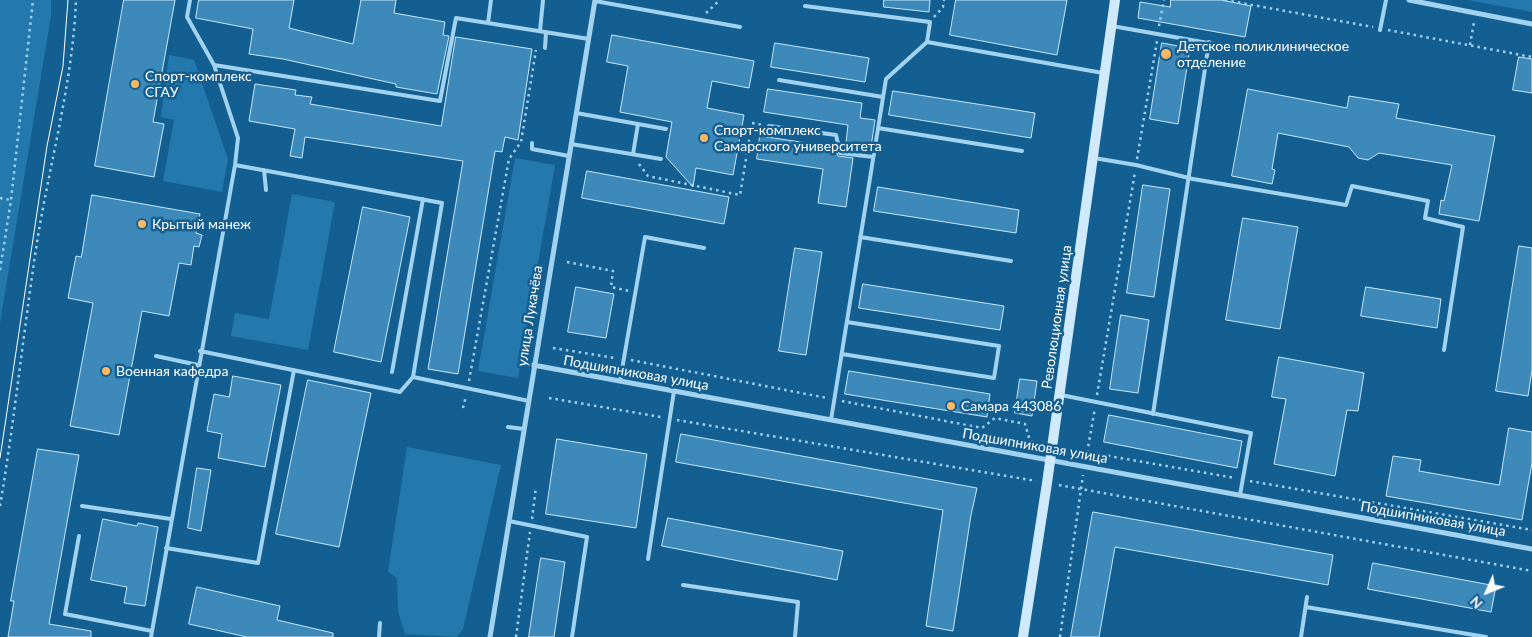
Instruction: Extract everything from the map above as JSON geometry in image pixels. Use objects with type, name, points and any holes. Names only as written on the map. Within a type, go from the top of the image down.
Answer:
[{"type":"main road","name":"Революционная улица","points":[[1023,637],[1094,158],[1115,0]]},
{"type":"street","points":[[1409,0],[1532,24]]},
{"type":"street","name":"улица Лукачёва","points":[[490,637],[529,401],[533,365],[595,1]]},
{"type":"street","name":"Подшипниковая улица","points":[[533,365],[1532,549]]},
{"type":"lane","points":[[151,637],[200,351],[235,165],[238,138],[214,65],[187,16],[190,0]]},
{"type":"lane","points":[[488,22],[491,0]]},
{"type":"lane","points":[[540,31],[543,0]]},
{"type":"lane","points":[[1380,30],[1386,0]]},
{"type":"lane","points":[[595,1],[740,27]]},
{"type":"lane","points":[[806,6],[930,22],[927,42],[886,79],[831,420]]},
{"type":"lane","points":[[214,65],[440,101],[456,18],[589,39]]},
{"type":"lane","points":[[1112,26],[1242,49]]},
{"type":"lane","points":[[545,48],[546,32]]},
{"type":"lane","points":[[927,42],[1106,74]]},
{"type":"lane","points":[[1153,414],[1209,42]]},
{"type":"lane","points":[[780,80],[883,96]]},
{"type":"lane","points":[[576,113],[666,129]]},
{"type":"lane","points":[[633,154],[638,124]]},
{"type":"lane","points":[[769,126],[836,135],[840,153],[873,157]]},
{"type":"lane","points":[[878,128],[1022,151]]},
{"type":"lane","points":[[532,143],[532,149],[569,156]]},
{"type":"lane","points":[[571,144],[661,159]]},
{"type":"lane","points":[[1094,158],[1136,165],[1190,178],[1346,205],[1352,186],[1428,201],[1425,218],[1463,227],[1444,350]]},
{"type":"lane","points":[[200,351],[400,392],[413,377],[442,203],[235,165]]},
{"type":"lane","points":[[264,170],[266,190]]},
{"type":"lane","points":[[392,372],[423,199]]},
{"type":"lane","points":[[620,381],[645,237],[704,248]]},
{"type":"lane","points":[[860,237],[1011,261]]},
{"type":"lane","points":[[842,354],[994,378],[999,346],[847,322]]},
{"type":"lane","points":[[156,356],[198,365]]},
{"type":"lane","points":[[166,548],[258,563],[294,370]]},
{"type":"lane","points":[[413,377],[529,401]]},
{"type":"lane","points":[[648,559],[674,391]]},
{"type":"lane","points":[[1059,395],[1251,433],[1240,496]]},
{"type":"lane","points":[[508,427],[524,429]]},
{"type":"lane","points":[[82,506],[171,518]]},
{"type":"lane","points":[[509,521],[587,538],[572,637]]},
{"type":"lane","points":[[79,536],[65,614],[152,631]]},
{"type":"lane","points":[[683,585],[798,602],[795,637]]},
{"type":"lane","points":[[1301,637],[1307,597]]},
{"type":"lane","points":[[1306,607],[1486,637]]},
{"type":"lane","points":[[379,637],[380,623]]},
{"type":"path","points":[[0,270],[11,200],[33,0]]},
{"type":"path","points":[[0,506],[15,416],[38,237],[75,34],[76,0]]},
{"type":"path","points":[[698,20],[720,0]]},
{"type":"path","points":[[930,22],[943,7],[944,0]]},
{"type":"path","points":[[1060,637],[1085,467],[1164,0]]},
{"type":"path","points":[[1470,45],[1474,22]]},
{"type":"path","points":[[463,408],[509,159],[521,142],[536,47]]},
{"type":"path","points":[[633,154],[648,176],[740,195],[752,123],[769,126]]},
{"type":"path","points":[[0,198],[11,200]]},
{"type":"path","points":[[567,262],[614,271],[610,287],[635,292]]},
{"type":"path","points":[[516,637],[536,487]]},
{"type":"shaded area","points":[[0,0],[51,0],[51,16],[0,323]]},
{"type":"shaded area","points":[[1468,0],[1532,0],[1532,12]]},
{"type":"shaded area","points":[[169,55],[194,60],[228,159],[222,192],[163,181],[174,120],[161,117]]},
{"type":"shaded area","points":[[515,158],[555,165],[518,378],[478,371]]},
{"type":"shaded area","points":[[292,194],[335,202],[308,350],[231,336],[235,313],[269,319]]},
{"type":"shaded area","points":[[407,447],[501,465],[463,629],[457,637],[405,634],[398,611],[397,578],[388,572]]},
{"type":"building","name":"Спорт-комплекс СГАУ","points":[[124,0],[175,0],[153,122],[164,124],[154,177],[95,166]]},
{"type":"building","points":[[199,0],[294,0],[289,28],[353,44],[361,0],[396,0],[394,13],[445,22],[443,35],[449,36],[437,94],[396,87],[396,84],[283,59],[249,54],[253,29],[196,18]]},
{"type":"building","points":[[884,0],[930,0],[929,12],[884,7]]},
{"type":"building","points":[[956,0],[1067,0],[1057,55],[950,35]]},
{"type":"building","points":[[1171,0],[1221,0],[1251,6],[1245,37],[1138,18],[1140,2],[1170,7]]},
{"type":"building","points":[[612,35],[754,61],[749,88],[712,81],[707,108],[744,115],[733,175],[696,168],[693,187],[666,157],[672,122],[620,112],[628,66],[607,62]]},
{"type":"building","points":[[456,37],[532,49],[518,140],[505,137],[502,152],[495,151],[458,374],[428,369],[463,161],[305,137],[302,158],[290,156],[295,129],[249,121],[255,84],[296,90],[295,95],[312,97],[310,104],[441,126]]},
{"type":"building","points":[[775,43],[869,58],[865,82],[771,67]]},
{"type":"building","points":[[1162,43],[1190,48],[1178,124],[1150,119]]},
{"type":"building","points":[[1519,57],[1532,59],[1532,93],[1513,90]]},
{"type":"building","points":[[768,89],[862,103],[860,118],[875,120],[871,147],[846,143],[848,125],[764,112]]},
{"type":"building","points":[[1248,89],[1347,108],[1349,96],[1399,104],[1396,118],[1495,136],[1479,221],[1439,214],[1441,200],[1444,201],[1452,165],[1379,153],[1368,160],[1358,158],[1349,147],[1278,133],[1272,169],[1275,170],[1272,184],[1232,176]]},
{"type":"building","points":[[893,91],[1035,113],[1031,138],[889,115]]},
{"type":"building","points":[[760,136],[835,147],[838,156],[853,158],[846,207],[818,203],[823,169],[757,159]]},
{"type":"building","points":[[587,171],[729,197],[724,224],[582,198]]},
{"type":"building","points":[[1143,185],[1170,189],[1154,297],[1127,293]]},
{"type":"building","points":[[878,187],[1019,210],[1016,233],[874,211]]},
{"type":"building","name":"Военная кафедра","points":[[92,195],[200,214],[196,233],[202,235],[199,247],[194,246],[191,265],[179,263],[169,316],[142,311],[119,435],[70,426],[93,303],[68,298],[76,256],[81,257]]},
{"type":"building","points":[[363,207],[410,217],[381,362],[334,352]]},
{"type":"building","points":[[1243,218],[1298,227],[1280,329],[1226,320]]},
{"type":"building","points":[[1519,246],[1532,248],[1532,370],[1528,396],[1496,391]]},
{"type":"building","points":[[795,248],[822,252],[806,355],[779,351]]},
{"type":"building","points":[[863,284],[1004,306],[1000,330],[859,308]]},
{"type":"building","points":[[576,287],[614,294],[606,338],[568,332]]},
{"type":"building","points":[[1366,287],[1441,299],[1437,328],[1361,316]]},
{"type":"building","points":[[1121,315],[1149,320],[1138,393],[1110,389]]},
{"type":"building","points":[[1279,357],[1364,373],[1358,411],[1347,410],[1335,476],[1274,464],[1286,399],[1272,397]]},
{"type":"building","points":[[849,371],[990,394],[987,417],[845,394]]},
{"type":"building","points":[[233,376],[281,385],[265,467],[218,458],[222,434],[207,431],[214,394],[229,397]]},
{"type":"building","points":[[1020,379],[1037,381],[1032,416],[1015,413]]},
{"type":"building","points":[[308,380],[371,393],[339,547],[276,534]]},
{"type":"building","points":[[1109,415],[1242,441],[1237,468],[1104,442]]},
{"type":"building","points":[[1509,428],[1532,432],[1532,463],[1522,520],[1386,496],[1393,456],[1421,460],[1419,471],[1499,485]]},
{"type":"building","points":[[681,434],[977,488],[953,631],[926,626],[943,510],[676,462]]},
{"type":"building","points":[[557,439],[647,454],[636,528],[546,514]]},
{"type":"building","points":[[38,449],[79,455],[49,624],[91,631],[91,637],[8,637],[14,601],[11,601]]},
{"type":"building","points":[[197,468],[211,470],[201,531],[188,528]]},
{"type":"building","points":[[1093,512],[1333,555],[1328,585],[1115,547],[1099,637],[1071,637]]},
{"type":"building","points":[[668,518],[843,551],[837,580],[662,546]]},
{"type":"building","points":[[103,519],[137,526],[138,523],[158,527],[145,606],[124,603],[127,587],[91,580]]},
{"type":"building","points":[[541,558],[565,562],[554,637],[529,637]]},
{"type":"building","points":[[1373,563],[1496,586],[1491,612],[1368,589]]},
{"type":"building","points":[[197,587],[280,606],[277,620],[333,633],[333,637],[247,637],[189,624]]},
{"type":"tram line","points":[[0,458],[47,146],[63,66],[68,0]]},
{"type":"place","name":"Детское поликлиническое отделение","points":[[1166,54]]},
{"type":"place","name":"Спорт-комплекс СГАУ","points":[[135,84]]},
{"type":"place","name":"Спорт-комплекс Самарского университета","points":[[704,138]]},
{"type":"place","name":"Крытый манеж","points":[[142,224]]},
{"type":"place","name":"Военная кафедра","points":[[106,371]]},
{"type":"place","name":"Самара 443086","points":[[951,406]]}]
